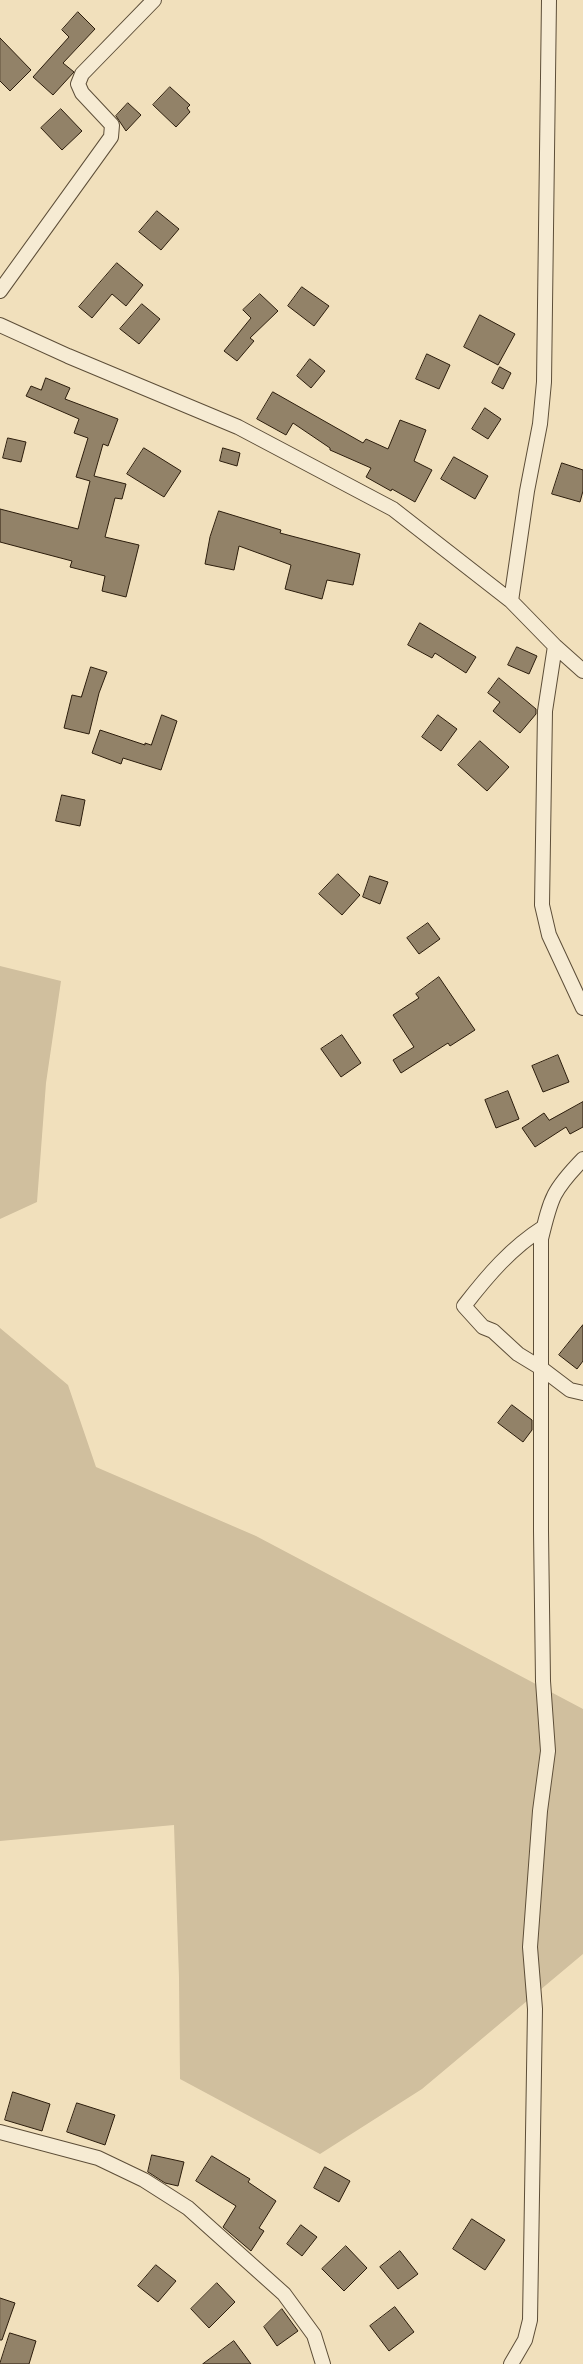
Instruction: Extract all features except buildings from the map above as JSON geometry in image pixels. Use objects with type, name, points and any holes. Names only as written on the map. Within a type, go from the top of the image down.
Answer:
[{"type":"street","points":[[0,292],[111,136],[112,125],[82,93],[78,84],[82,74],[154,0]]},
{"type":"street","points":[[512,601],[527,491],[540,424],[544,382],[549,0]]},
{"type":"street","points":[[0,325],[68,356],[238,427],[384,505],[512,601],[555,646],[583,671]]},
{"type":"street","points":[[555,646],[545,711],[542,905],[549,935],[583,1008]]},
{"type":"street","points":[[511,2364],[525,2340],[530,2320],[535,2009],[530,1947],[540,1811],[548,1751],[543,1681],[541,1239],[548,1207],[559,1184],[583,1158]]},
{"type":"street","points":[[544,1227],[522,1240],[505,1257],[464,1306],[483,1327],[493,1331],[518,1354],[541,1368],[570,1390],[583,1393]]},
{"type":"street","points":[[0,2132],[98,2158],[144,2180],[188,2208],[284,2294],[314,2335],[323,2364]]},
{"type":"shaded area","points":[[0,966],[61,981],[46,1083],[37,1202],[0,1219]]},
{"type":"shaded area","points":[[0,1328],[68,1385],[96,1467],[256,1536],[583,1709],[583,1954],[422,2089],[320,2154],[180,2079],[174,1825],[0,1841]]}]
